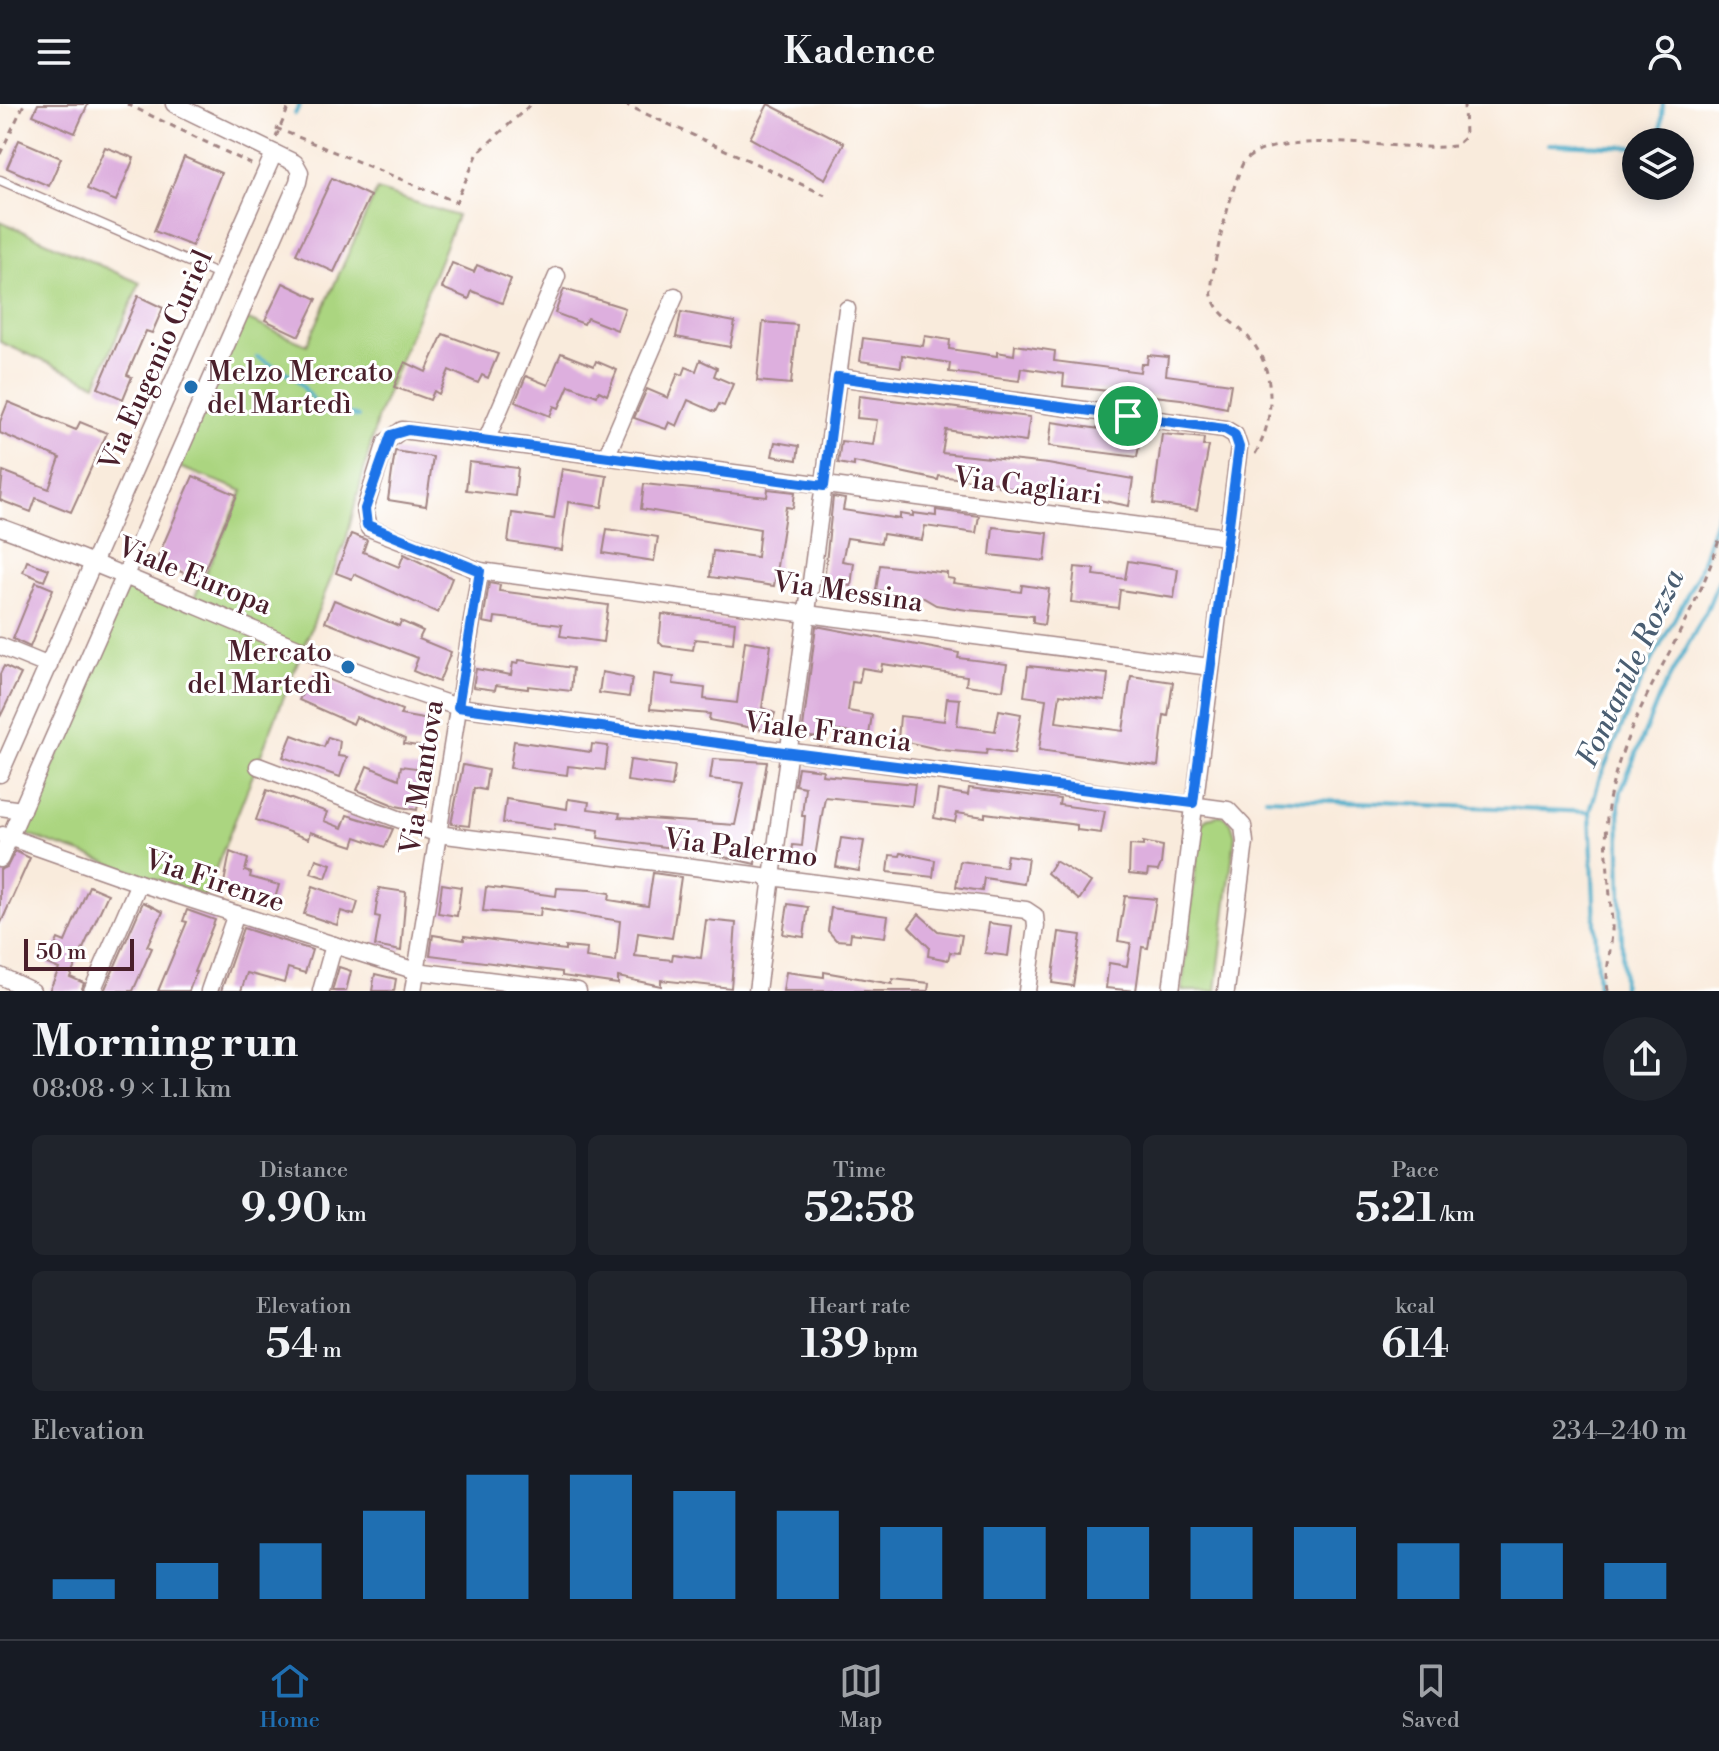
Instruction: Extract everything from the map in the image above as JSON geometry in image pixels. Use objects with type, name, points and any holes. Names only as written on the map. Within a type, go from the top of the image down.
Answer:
[{"type":"street","points":[[0,859],[5,835],[22,810],[296,189],[300,172],[295,163],[174,104]]},
{"type":"street","name":"Via Eugenio Curiel","points":[[0,774],[274,153]]},
{"type":"street","points":[[486,441],[557,276]]},
{"type":"street","points":[[606,457],[675,296]]},
{"type":"street","points":[[757,991],[847,309]]},
{"type":"street","points":[[838,377],[1225,429],[1235,435],[1239,444],[1237,463],[1171,991]]},
{"type":"street","name":"Via Messina","points":[[486,441],[402,430],[394,433],[386,442],[364,516],[373,530],[480,571],[1210,667]]},
{"type":"street","name":"Via Cagliari","points":[[486,441],[1226,537]]},
{"type":"street","name":"Viale Europa","points":[[0,527],[95,562],[394,685],[458,707]]},
{"type":"street","name":"Via Mantova","points":[[413,991],[480,571]]},
{"type":"street","points":[[83,588],[92,586],[105,590],[112,604]]},
{"type":"street","points":[[0,646],[49,666]]},
{"type":"street","name":"Viale Francia","points":[[458,707],[1228,810],[1243,826],[1245,842],[1226,991]]},
{"type":"street","name":"Via Palermo","points":[[258,766],[438,834],[1026,910],[1035,916],[1027,991]]},
{"type":"street","points":[[0,807],[22,810]]},
{"type":"street","name":"Via Firenze","points":[[5,835],[139,883],[416,971],[578,991]]},
{"type":"street","points":[[92,991],[139,883]]},
{"type":"street","points":[[209,991],[236,914]]},
{"type":"street","points":[[321,991],[334,945]]},
{"type":"street","points":[[0,976],[32,991]]},
{"type":"lane","points":[[0,180],[220,276]]},
{"type":"path","points":[[0,154],[24,104]]},
{"type":"path","points":[[127,104],[266,172]]},
{"type":"path","points":[[274,153],[276,128],[290,104]]},
{"type":"path","points":[[276,128],[456,202],[478,153],[531,104]]},
{"type":"path","points":[[624,104],[825,195]]},
{"type":"path","points":[[1237,463],[1251,458],[1264,436],[1269,376],[1257,347],[1222,312],[1213,297],[1214,269],[1243,163],[1254,152],[1283,143],[1455,146],[1465,137],[1467,130],[1464,104]]},
{"type":"path","points":[[1608,991],[1612,933],[1608,825],[1610,791],[1631,729],[1703,589],[1719,540]]},
{"type":"green space","points":[[377,190],[457,216],[378,416],[346,540],[205,896],[25,834],[127,586],[189,609],[243,491],[173,465],[239,316],[307,345]]},
{"type":"green space","points":[[0,221],[140,283],[96,384],[0,342]]},
{"type":"green space","points":[[1221,815],[1231,822],[1235,835],[1216,991],[1182,991],[1200,826],[1207,818]]},
{"type":"building","points":[[38,104],[88,104],[75,133],[33,115]]},
{"type":"building","points":[[768,104],[844,143],[825,179],[750,138]]},
{"type":"building","points":[[19,140],[61,158],[49,186],[7,168]]},
{"type":"building","points":[[105,147],[134,158],[116,201],[87,189]]},
{"type":"building","points":[[184,157],[221,173],[192,246],[154,231]]},
{"type":"building","points":[[332,178],[370,196],[334,272],[296,254]]},
{"type":"building","points":[[452,263],[474,272],[477,265],[511,279],[502,303],[472,291],[469,299],[442,288]]},
{"type":"building","points":[[283,283],[317,299],[299,336],[265,320]]},
{"type":"building","points":[[564,289],[625,308],[617,330],[587,318],[584,324],[555,313]]},
{"type":"building","points":[[138,296],[163,308],[152,333],[146,331],[127,375],[132,377],[123,399],[98,388]]},
{"type":"building","points":[[681,312],[735,322],[730,347],[676,337]]},
{"type":"building","points":[[763,322],[797,325],[791,384],[757,381]]},
{"type":"building","points":[[443,334],[498,354],[488,378],[482,375],[478,383],[449,370],[439,394],[434,391],[430,400],[394,387],[405,362],[426,372]]},
{"type":"building","points":[[925,336],[950,340],[949,349],[997,356],[997,352],[1014,355],[1015,345],[1055,351],[1054,361],[1140,372],[1141,364],[1147,364],[1148,355],[1168,357],[1166,375],[1231,384],[1227,408],[1181,399],[1063,386],[1064,374],[1021,368],[1019,381],[949,372],[950,363],[902,355],[901,367],[860,361],[863,338],[923,346]]},
{"type":"building","points":[[561,353],[594,366],[596,361],[617,370],[607,395],[599,391],[597,396],[569,385],[559,408],[554,406],[550,416],[515,402],[526,376],[548,385]]},
{"type":"building","points":[[700,360],[717,368],[714,376],[733,384],[724,406],[719,404],[715,412],[688,400],[677,426],[669,422],[666,429],[634,418],[647,389],[668,398],[678,373],[683,375],[686,367],[696,371]]},
{"type":"building","points":[[859,396],[1030,417],[1026,442],[946,430],[942,453],[1048,464],[1133,479],[1129,506],[1060,492],[1060,495],[939,476],[938,480],[854,462],[854,466],[838,463],[841,441],[873,445],[877,420],[857,418]]},
{"type":"building","points":[[8,402],[76,430],[80,422],[107,433],[71,512],[36,498],[31,512],[0,500],[3,471],[49,489],[60,458],[0,433],[0,422]]},
{"type":"building","points":[[1052,422],[1141,435],[1137,457],[1049,446]]},
{"type":"building","points":[[1162,434],[1204,438],[1203,446],[1209,446],[1197,510],[1153,504]]},
{"type":"building","points":[[775,442],[799,446],[797,460],[772,456]]},
{"type":"building","points":[[395,451],[433,457],[426,506],[388,500]]},
{"type":"building","points":[[469,462],[518,468],[515,496],[466,490]]},
{"type":"building","points":[[562,469],[607,476],[602,507],[568,502],[562,550],[508,542],[512,513],[554,519]]},
{"type":"building","points":[[193,476],[237,495],[200,580],[156,561]]},
{"type":"building","points":[[644,484],[767,497],[768,489],[795,492],[793,508],[786,507],[774,586],[710,577],[713,551],[757,557],[760,529],[641,509]]},
{"type":"building","points":[[833,497],[845,499],[843,510],[900,519],[900,514],[936,516],[936,510],[979,516],[976,533],[925,526],[922,540],[883,534],[881,543],[847,538],[842,561],[854,563],[851,586],[824,582]]},
{"type":"building","points":[[993,527],[1048,533],[1045,561],[990,555]]},
{"type":"building","points":[[607,529],[658,537],[654,561],[603,553]]},
{"type":"building","points":[[351,534],[367,540],[363,552],[399,567],[404,554],[452,578],[438,613],[354,574],[352,579],[336,573]]},
{"type":"building","points":[[27,561],[49,569],[44,581],[23,572]]},
{"type":"building","points":[[1128,561],[1178,569],[1174,598],[1120,590],[1118,608],[1071,602],[1075,567],[1095,569],[1094,575],[1125,579]]},
{"type":"building","points":[[880,565],[947,573],[947,578],[954,579],[953,583],[1021,592],[1022,585],[1049,589],[1044,625],[1033,623],[1033,616],[936,605],[922,597],[876,590]]},
{"type":"building","points":[[36,582],[53,589],[30,647],[13,639]]},
{"type":"building","points":[[489,583],[500,585],[499,591],[608,605],[603,642],[560,636],[562,625],[495,617],[494,624],[483,622]]},
{"type":"building","points":[[334,600],[399,626],[401,621],[423,631],[419,639],[451,652],[439,682],[413,671],[418,658],[325,622]]},
{"type":"building","points":[[662,614],[735,622],[733,643],[695,639],[693,650],[663,646],[659,642]]},
{"type":"building","points":[[816,626],[959,653],[958,658],[1007,664],[1003,690],[966,685],[967,676],[882,664],[881,671],[862,668],[859,683],[852,682],[848,711],[872,715],[869,735],[822,729],[820,738],[802,736]]},
{"type":"building","points":[[745,641],[771,645],[762,708],[775,713],[769,731],[709,720],[710,714],[650,709],[654,674],[674,677],[673,684],[705,688],[704,699],[737,703]]},
{"type":"building","points":[[519,660],[573,668],[571,691],[528,686],[528,689],[496,685],[495,690],[473,687],[476,669],[511,675],[513,663],[518,664]]},
{"type":"building","points":[[4,666],[21,674],[0,717],[0,674]]},
{"type":"building","points":[[1028,666],[1108,674],[1105,700],[1060,694],[1056,722],[1123,731],[1131,676],[1173,682],[1168,716],[1164,715],[1158,766],[1039,750],[1046,699],[1024,696]]},
{"type":"building","points":[[602,672],[632,678],[629,697],[599,693]]},
{"type":"building","points":[[313,673],[402,710],[400,715],[429,720],[425,747],[404,744],[405,739],[356,717],[353,724],[299,700]]},
{"type":"building","points":[[947,698],[960,699],[957,726],[995,731],[999,710],[1021,714],[1014,754],[987,749],[986,754],[942,750],[898,740],[900,716],[944,721]]},
{"type":"building","points":[[292,735],[324,747],[328,737],[340,741],[338,756],[347,757],[340,777],[283,757]]},
{"type":"building","points":[[514,741],[591,752],[592,744],[608,746],[605,770],[568,766],[567,775],[510,768]]},
{"type":"building","points":[[713,759],[767,762],[753,845],[757,846],[755,864],[702,852],[598,838],[599,830],[555,824],[554,830],[503,823],[506,799],[567,809],[568,799],[589,802],[588,809],[620,813],[619,817],[735,825],[744,783],[710,779]]},
{"type":"building","points":[[630,760],[675,766],[672,787],[627,781]]},
{"type":"building","points":[[463,765],[488,770],[485,790],[474,788],[469,826],[451,824]]},
{"type":"building","points":[[367,766],[399,779],[401,766],[424,769],[417,810],[396,806],[357,790]]},
{"type":"building","points":[[798,767],[823,770],[822,775],[915,784],[912,806],[825,797],[814,863],[791,860],[793,845],[802,846],[805,816],[802,816],[805,787],[795,785]]},
{"type":"building","points":[[969,788],[1060,799],[1059,805],[1105,811],[1101,833],[1077,830],[1077,825],[985,813],[985,817],[957,813],[955,822],[934,818],[938,790],[968,795]]},
{"type":"building","points":[[267,790],[327,812],[324,821],[342,828],[347,815],[393,829],[385,847],[356,837],[353,846],[310,832],[308,839],[256,820]]},
{"type":"building","points":[[841,838],[864,841],[859,871],[836,867]]},
{"type":"building","points":[[1143,842],[1163,846],[1158,871],[1148,870],[1147,876],[1129,874],[1130,845],[1143,846]]},
{"type":"building","points":[[15,851],[30,858],[0,925],[0,870],[7,867]]},
{"type":"building","points":[[230,852],[248,859],[245,871],[251,873],[250,877],[279,885],[273,905],[223,888]]},
{"type":"building","points":[[901,853],[935,860],[933,877],[888,872],[890,855],[900,856]]},
{"type":"building","points":[[1007,855],[1028,858],[1024,884],[984,878],[982,891],[956,887],[960,861],[1005,867]]},
{"type":"building","points":[[316,859],[331,864],[326,878],[311,873]]},
{"type":"building","points":[[1055,861],[1091,882],[1079,900],[1047,873]]},
{"type":"building","points":[[653,873],[681,877],[672,938],[638,933],[635,956],[672,960],[673,954],[701,958],[706,920],[736,923],[731,988],[661,980],[661,986],[618,977],[618,984],[562,976],[562,972],[430,955],[433,935],[464,940],[464,936],[565,950],[565,947],[587,949],[586,958],[616,962],[620,921],[541,908],[540,916],[483,911],[486,887],[556,896],[557,888],[590,890],[610,893],[609,900],[648,906]]},
{"type":"building","points":[[442,884],[461,887],[457,916],[438,913]]},
{"type":"building","points":[[89,886],[108,894],[70,977],[84,983],[81,991],[49,991],[59,969],[47,964],[58,939],[65,942]]},
{"type":"building","points":[[313,886],[358,902],[354,915],[341,911],[337,925],[304,914]]},
{"type":"building","points":[[379,888],[406,892],[401,951],[375,946],[380,917],[375,916]]},
{"type":"building","points":[[1125,896],[1156,899],[1148,948],[1142,947],[1136,991],[1106,988],[1109,963],[1127,966],[1131,943],[1118,941]]},
{"type":"building","points":[[143,902],[163,912],[147,946],[152,948],[133,991],[104,991]]},
{"type":"building","points":[[788,904],[808,907],[804,937],[783,934]]},
{"type":"building","points":[[831,908],[888,916],[885,937],[851,933],[850,941],[836,940],[828,931]]},
{"type":"building","points":[[187,910],[215,920],[189,991],[158,991],[187,922],[183,921]]},
{"type":"building","points":[[919,914],[938,931],[962,935],[959,953],[950,952],[948,960],[928,956],[929,947],[909,927]]},
{"type":"building","points":[[989,923],[1012,926],[1008,956],[985,953]]},
{"type":"building","points":[[243,928],[312,950],[305,973],[288,968],[284,983],[247,973],[241,991],[221,991]]},
{"type":"building","points":[[1059,932],[1081,935],[1073,986],[1052,983]]},
{"type":"building","points":[[339,967],[351,971],[346,991],[332,991]]},
{"type":"building","points":[[786,972],[824,977],[824,972],[892,984],[893,979],[929,983],[928,991],[783,991]]},
{"type":"building","points":[[375,974],[396,979],[394,991],[372,991]]},
{"type":"waterway","points":[[295,114],[300,104]]},
{"type":"waterway","points":[[1661,128],[1663,104]]},
{"type":"waterway","points":[[1549,144],[1622,147]]},
{"type":"waterway","points":[[257,357],[295,377],[316,403],[358,417]]},
{"type":"waterway","name":"Fontanile Rozza","points":[[1598,991],[1590,812],[1599,780],[1642,680],[1698,574],[1719,508]]},
{"type":"waterway","points":[[1623,991],[1621,791],[1659,697],[1706,612],[1719,580]]},
{"type":"waterway","points":[[1266,798],[1590,812]]},
{"type":"place","name":"Melzo Mercato del Martedì","points":[[191,387]]},
{"type":"place","name":"Mercato del Martedì","points":[[348,667]]},
{"type":"route","points":[[838,377],[1128,416],[1225,429],[1234,433],[1238,441],[1193,803],[768,750],[458,707],[480,571],[373,530],[364,516],[386,442],[391,435],[402,430],[824,486],[838,377]]}]
